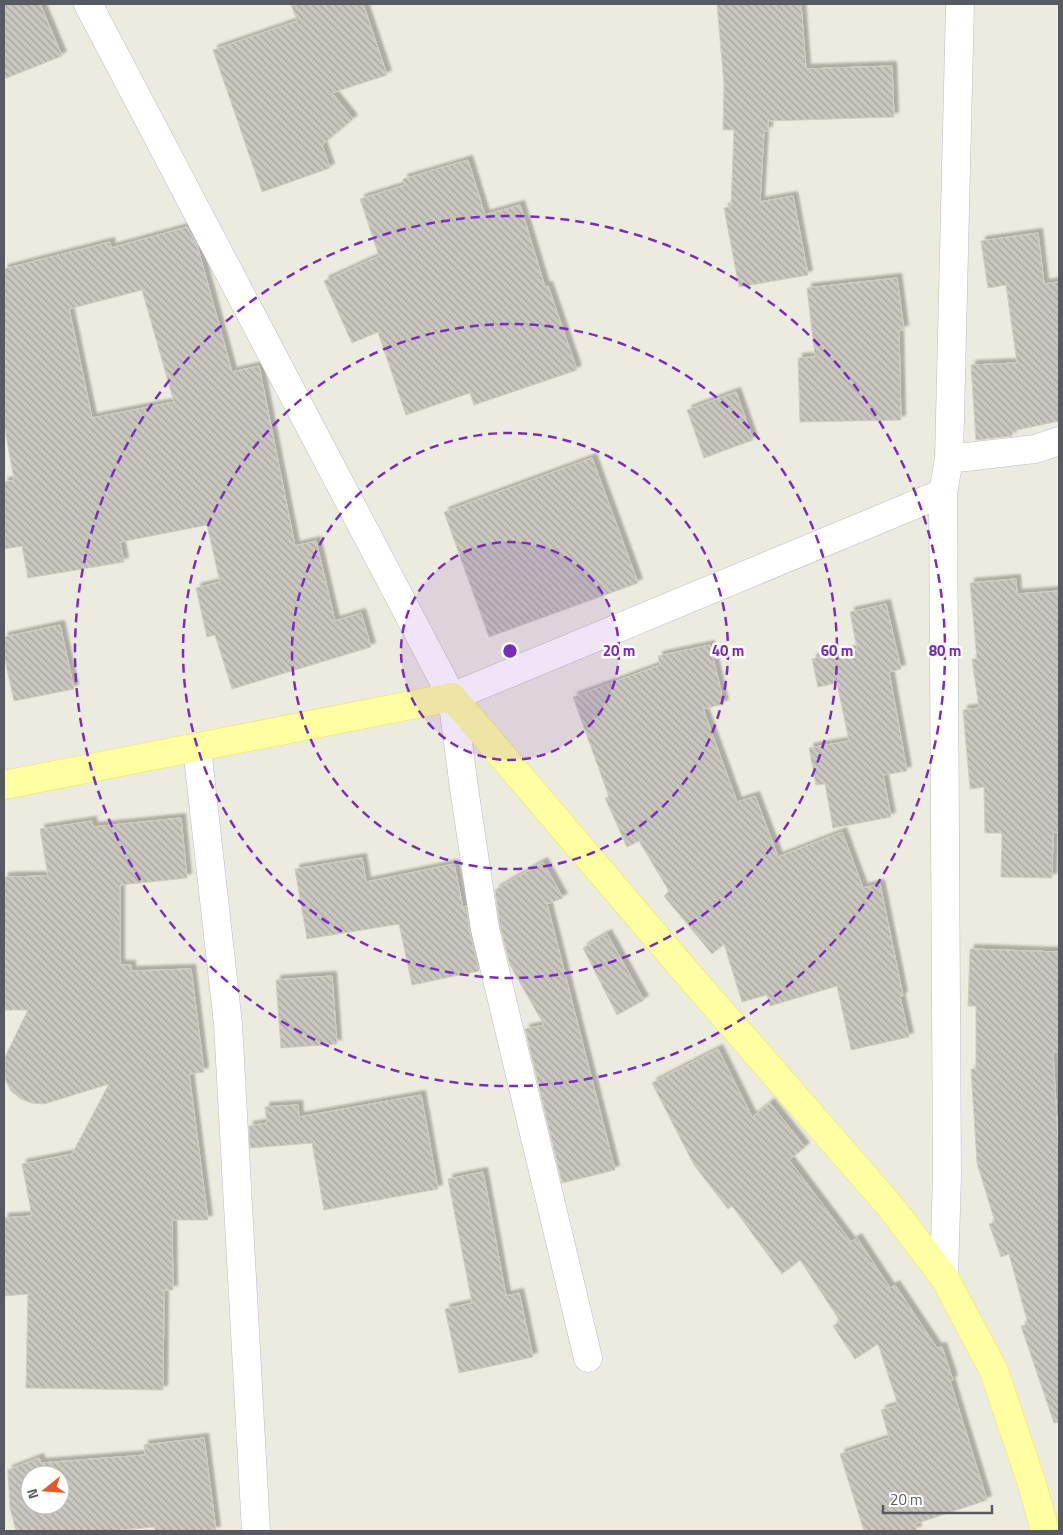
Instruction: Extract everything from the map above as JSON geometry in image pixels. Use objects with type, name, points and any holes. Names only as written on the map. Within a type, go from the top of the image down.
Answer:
[{"type":"main road","points":[[4,786],[452,697],[687,973],[889,1205],[944,1277],[994,1371],[1033,1487],[1045,1531]]},
{"type":"street","points":[[88,4],[452,697],[485,928],[588,1358]]},
{"type":"street","points":[[944,1277],[947,1175],[943,493],[949,459],[960,4]]},
{"type":"street","points":[[949,459],[1035,449],[1059,442]]},
{"type":"street","points":[[452,697],[943,493]]},
{"type":"street","points":[[197,748],[228,1024],[256,1531]]},
{"type":"building","points":[[4,4],[40,4],[62,56],[4,79]]},
{"type":"building","points":[[291,4],[363,4],[387,75],[332,93],[353,119],[322,145],[330,168],[262,192],[213,50],[297,21]]},
{"type":"building","points":[[717,4],[801,4],[806,69],[892,66],[894,117],[768,121],[768,131],[764,131],[760,202],[793,196],[808,275],[739,287],[724,208],[731,207],[734,130],[723,130],[724,85]]},
{"type":"building","points":[[468,160],[485,215],[520,205],[545,287],[548,286],[577,370],[474,405],[470,393],[406,415],[378,332],[352,343],[324,281],[379,256],[360,199],[405,185],[403,179]]},
{"type":"building","points":[[187,227],[197,245],[232,372],[259,366],[295,546],[316,541],[335,621],[361,613],[371,647],[232,689],[215,635],[207,637],[196,588],[220,582],[207,525],[120,542],[124,562],[28,578],[22,546],[4,549],[4,482],[14,480],[4,423],[4,269],[110,242],[111,248]],"holes":[[[142,290],[174,402],[92,418],[69,309]]]},
{"type":"building","points":[[1038,233],[1044,284],[1059,282],[1059,421],[1012,431],[1012,436],[976,440],[971,365],[1017,363],[1006,285],[988,288],[981,241]]},
{"type":"building","points":[[897,278],[904,330],[899,330],[901,420],[800,422],[798,358],[815,357],[807,288]]},
{"type":"building","points":[[736,392],[753,440],[704,458],[687,410]]},
{"type":"building","points":[[592,458],[638,583],[489,637],[444,512]]},
{"type":"building","points":[[1016,579],[1017,594],[1058,591],[1059,832],[1053,832],[1052,878],[1001,877],[1002,833],[985,833],[984,787],[970,789],[963,710],[979,708],[972,659],[977,659],[970,583]]},
{"type":"building","points":[[886,604],[901,669],[889,672],[907,771],[883,775],[891,817],[833,828],[825,784],[816,785],[809,748],[849,741],[837,683],[818,687],[812,659],[857,649],[850,612]]},
{"type":"building","points":[[60,625],[74,689],[14,701],[4,655],[4,637]]},
{"type":"building","points":[[710,645],[724,704],[703,709],[737,802],[755,796],[778,857],[842,832],[863,888],[880,884],[903,996],[900,997],[909,1037],[851,1050],[837,986],[770,1006],[767,995],[742,1002],[724,944],[712,954],[664,896],[669,891],[639,841],[627,847],[605,798],[609,797],[573,697],[660,665],[658,656]]},
{"type":"building","points":[[181,818],[187,878],[120,885],[120,965],[131,965],[131,971],[191,969],[204,1072],[189,1074],[208,1220],[172,1220],[173,1290],[164,1290],[163,1390],[26,1388],[28,1294],[4,1296],[4,1218],[32,1216],[22,1164],[72,1154],[109,1084],[44,1104],[32,1103],[21,1099],[11,1091],[4,1071],[5,1057],[28,1010],[4,1010],[4,877],[48,876],[40,829],[92,821],[93,827]]},
{"type":"building","points":[[362,858],[366,882],[454,864],[463,908],[466,906],[479,971],[412,985],[399,924],[307,939],[295,869]]},
{"type":"building","points":[[543,862],[563,898],[547,904],[615,1170],[562,1183],[525,1029],[544,1025],[510,965],[500,926],[495,890]]},
{"type":"building","points":[[607,934],[644,1000],[617,1015],[583,948]]},
{"type":"building","points":[[970,949],[1059,952],[1059,1052],[1053,1052],[1059,1160],[1059,1422],[1054,1423],[1021,1326],[1028,1324],[1009,1254],[1001,1257],[989,1224],[995,1222],[977,1163],[971,1069],[976,1069],[976,1006],[968,1006]]},
{"type":"building","points":[[332,976],[337,1044],[281,1048],[276,980]]},
{"type":"building","points":[[718,1049],[752,1117],[770,1103],[805,1147],[789,1160],[851,1242],[857,1238],[890,1288],[895,1285],[937,1348],[942,1347],[953,1380],[950,1381],[987,1500],[915,1524],[917,1531],[864,1531],[840,1454],[889,1438],[881,1410],[898,1405],[878,1344],[855,1359],[833,1326],[840,1321],[800,1260],[782,1274],[732,1206],[728,1209],[694,1165],[652,1083]]},
{"type":"building","points":[[421,1095],[438,1189],[324,1210],[312,1143],[250,1148],[249,1126],[267,1123],[265,1107],[298,1105],[299,1117]]},
{"type":"building","points":[[483,1172],[506,1296],[519,1293],[533,1357],[459,1373],[445,1309],[472,1303],[448,1179]]},
{"type":"building","points":[[204,1438],[216,1531],[155,1531],[155,1527],[110,1531],[16,1531],[10,1508],[8,1470],[20,1465],[20,1515],[70,1515],[70,1465],[21,1465],[39,1458],[41,1463],[145,1455],[144,1445]]}]
